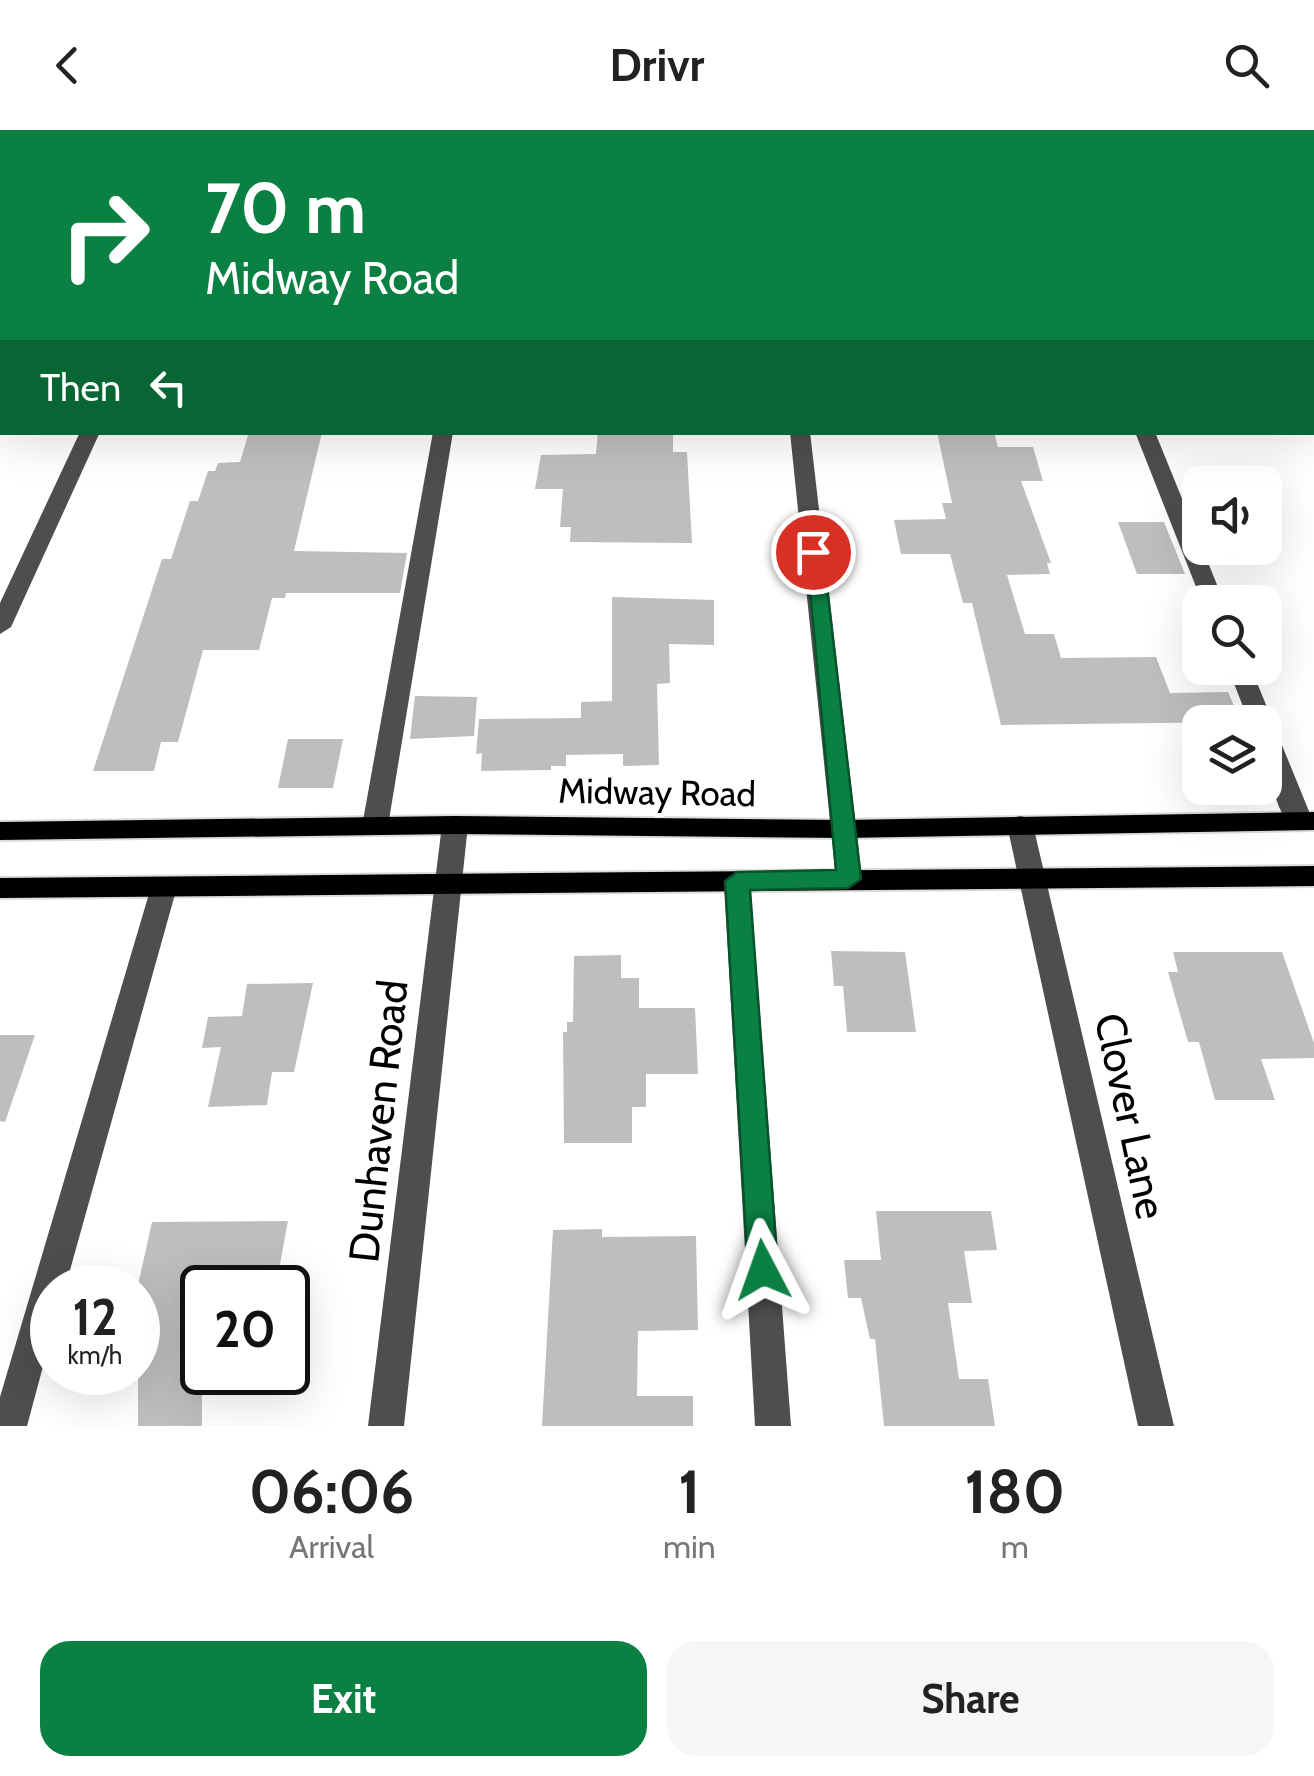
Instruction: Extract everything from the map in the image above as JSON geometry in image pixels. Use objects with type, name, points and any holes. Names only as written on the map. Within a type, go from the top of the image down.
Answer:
[{"type":"main road","name":"Midway Road","points":[[0,831],[455,825],[844,829],[1307,821]]},
{"type":"main road","points":[[0,888],[1314,876]]},
{"type":"street","points":[[0,628],[89,435]]},
{"type":"street","points":[[375,826],[442,435]]},
{"type":"street","points":[[800,435],[848,879]]},
{"type":"street","points":[[1146,435],[1206,585]]},
{"type":"street","points":[[1282,768],[1307,821]]},
{"type":"street","name":"Dunhaven Road","points":[[386,1426],[455,825]]},
{"type":"street","name":"Clover Lane","points":[[1020,825],[1035,876],[1156,1426]]},
{"type":"street","points":[[737,881],[774,1426]]},
{"type":"street","points":[[8,1426],[164,887]]},
{"type":"building","points":[[248,435],[321,435],[294,551],[407,553],[400,593],[286,593],[285,598],[272,598],[259,650],[203,650],[178,742],[161,742],[154,771],[93,771],[162,559],[171,559],[190,501],[198,501],[208,471],[215,471],[218,463],[240,462]]},
{"type":"building","points":[[598,435],[673,435],[673,452],[687,452],[692,543],[570,542],[571,527],[560,527],[563,489],[535,489],[541,455],[596,454]]},
{"type":"building","points":[[938,435],[995,435],[998,447],[1033,447],[1043,481],[1021,481],[1051,563],[1047,563],[1050,574],[1007,575],[1025,634],[1054,634],[1061,658],[1156,657],[1170,693],[1228,692],[1234,705],[1182,705],[1182,723],[1001,725],[972,603],[963,603],[950,554],[901,554],[894,520],[946,519],[942,503],[952,503]]},
{"type":"building","points":[[1118,522],[1164,522],[1185,574],[1137,574]]},
{"type":"building","points":[[612,597],[714,600],[714,645],[669,644],[670,683],[657,684],[659,765],[623,766],[623,754],[566,755],[566,766],[551,766],[551,770],[481,771],[482,753],[476,754],[479,719],[581,718],[581,702],[612,701]]},
{"type":"building","points":[[415,696],[477,697],[474,736],[410,739]]},
{"type":"building","points":[[288,739],[343,739],[333,788],[278,788]]},
{"type":"building","points":[[831,951],[905,952],[916,1032],[847,1032],[843,986],[834,986]]},
{"type":"building","points":[[1173,952],[1282,952],[1314,1043],[1314,1058],[1261,1059],[1275,1100],[1215,1100],[1199,1042],[1188,1042],[1168,972],[1178,972]]},
{"type":"building","points":[[621,955],[621,978],[639,978],[639,1008],[695,1008],[698,1074],[646,1074],[646,1107],[632,1107],[632,1143],[564,1143],[563,1032],[567,1032],[567,1022],[573,1022],[574,956]]},
{"type":"building","points":[[313,983],[294,1072],[272,1072],[267,1105],[208,1107],[221,1047],[202,1048],[208,1017],[242,1016],[247,984]]},
{"type":"building","points":[[0,1035],[35,1035],[5,1122],[0,1121]]},
{"type":"building","points":[[876,1211],[991,1211],[997,1250],[964,1251],[972,1303],[948,1303],[959,1379],[988,1379],[995,1426],[884,1426],[875,1339],[870,1339],[861,1298],[848,1298],[844,1260],[881,1260]]},
{"type":"building","points":[[288,1221],[280,1265],[180,1265],[180,1395],[202,1395],[202,1426],[138,1426],[138,1395],[160,1395],[160,1265],[142,1265],[152,1222]]},
{"type":"building","points":[[602,1229],[602,1237],[696,1236],[698,1330],[638,1331],[637,1396],[693,1396],[693,1426],[542,1426],[553,1230]]},
{"type":"route","points":[[763,1270],[737,881],[848,879],[813,552]]}]
